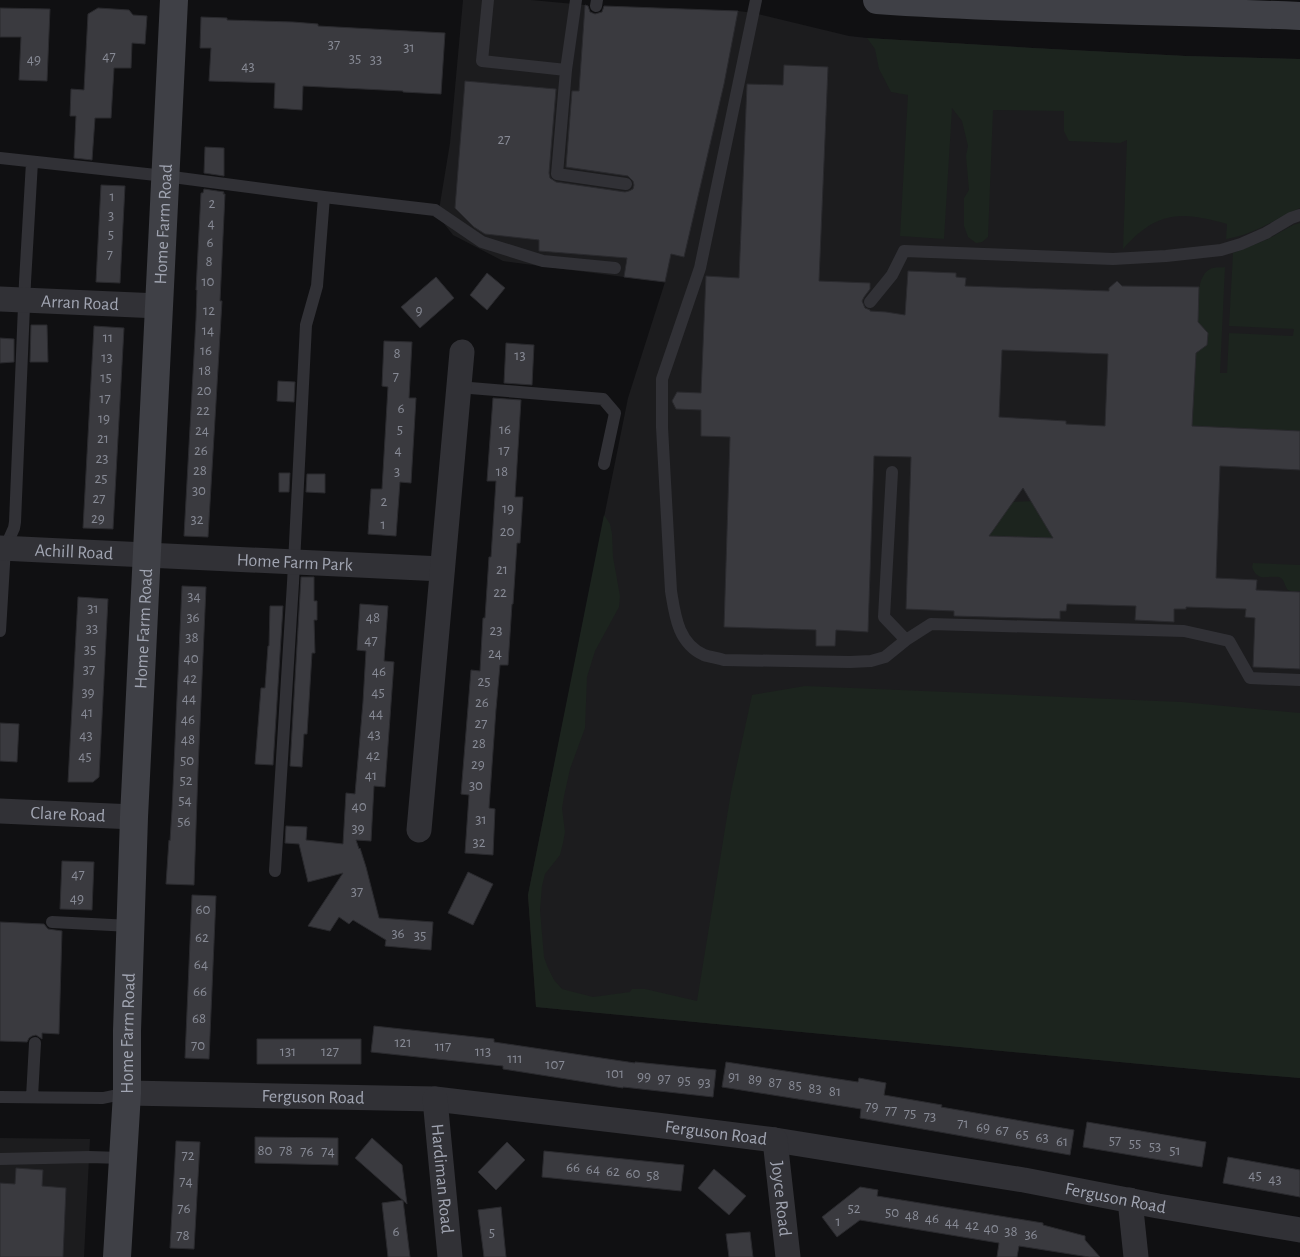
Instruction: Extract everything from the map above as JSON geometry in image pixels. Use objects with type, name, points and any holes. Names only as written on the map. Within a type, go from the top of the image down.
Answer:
[{"type":"street","name":"Home Farm Road","points":[[117,1257],[126,1093],[134,817],[174,0]]},
{"type":"street","points":[[876,0],[946,5],[1101,5],[1300,16]]},
{"type":"street","name":"Arran Road","points":[[0,299],[159,306]]},
{"type":"street","points":[[419,830],[462,352]]},
{"type":"street","name":"Achill Road","points":[[3,548],[146,554]]},
{"type":"street","name":"Home Farm Park","points":[[146,554],[442,569]]},
{"type":"street","name":"Clare Road","points":[[0,811],[134,817]]},
{"type":"street","name":"Ferguson Road","points":[[126,1093],[435,1099],[774,1140],[1024,1180],[1300,1230]]},
{"type":"street","name":"Hardiman Road","points":[[435,1099],[450,1257]]},
{"type":"street","name":"Joyce Road","points":[[774,1140],[788,1257]]},
{"type":"street","points":[[1130,1200],[1136,1257]]},
{"type":"lane","points":[[488,0],[482,61],[566,70]]},
{"type":"lane","points":[[576,0],[566,70],[557,174],[626,184]]},
{"type":"lane","points":[[756,0],[700,268],[662,379],[662,427],[671,590],[674,613],[679,630],[686,641],[695,650],[724,660],[850,662],[871,661],[885,657],[906,640],[931,624],[1184,631],[1229,641],[1250,678],[1300,680]]},
{"type":"lane","points":[[0,158],[165,176],[435,210],[482,242],[543,261],[615,268]]},
{"type":"lane","points":[[0,631],[3,548],[14,528],[15,522],[32,162]]},
{"type":"lane","points":[[275,871],[306,325],[317,286],[324,197]]},
{"type":"lane","points":[[870,302],[892,275],[904,251],[1113,259],[1166,256],[1221,250],[1241,244],[1300,215]]},
{"type":"lane","points":[[458,387],[603,400],[615,413],[604,464]]},
{"type":"lane","points":[[892,472],[884,617],[906,640]]},
{"type":"lane","points":[[52,922],[131,926]]},
{"type":"lane","points":[[32,1097],[35,1043]]},
{"type":"lane","points":[[0,1097],[103,1098],[126,1093]]},
{"type":"lane","points":[[0,1159],[122,1158]]},
{"type":"shaded area","points":[[463,0],[531,0],[585,5],[575,164],[638,171],[624,277],[503,261],[453,235],[438,216],[450,143]]},
{"type":"shaded area","points":[[738,11],[754,13],[849,36],[867,38],[1186,56],[1300,59],[1300,1078],[536,1007],[528,895],[628,398],[665,282],[671,254],[684,256],[724,84]]},
{"type":"shaded area","points":[[867,38],[1186,56],[1300,59],[1300,208],[1246,234],[1226,239],[1227,224],[1184,216],[1164,219],[1153,223],[1143,230],[1123,249],[1127,140],[1120,143],[1069,141],[1064,131],[1064,111],[993,110],[988,237],[982,242],[976,243],[968,237],[964,226],[964,198],[969,190],[966,156],[968,146],[962,121],[952,108],[944,239],[900,236],[908,95],[891,92],[879,69],[875,49]]},
{"type":"shaded area","points":[[1300,223],[1300,431],[1192,426],[1196,353],[1207,345],[1208,333],[1198,322],[1198,300],[1200,283],[1203,276],[1213,268],[1225,267],[1220,373],[1227,373],[1229,333],[1293,336],[1294,329],[1229,326],[1233,253],[1268,239]]},
{"type":"shaded area","points":[[1034,501],[1037,511],[1065,539],[967,535],[1011,502]]},
{"type":"shaded area","points":[[604,515],[610,524],[612,534],[613,557],[620,596],[619,607],[595,651],[587,677],[585,728],[570,769],[562,808],[565,832],[563,843],[560,855],[545,874],[542,886],[540,910],[544,957],[554,980],[562,989],[593,997],[630,992],[632,989],[645,989],[697,1001],[731,792],[752,695],[805,686],[1182,702],[1300,713],[1300,1078],[536,1007],[528,895]]},
{"type":"shaded area","points":[[1253,563],[1300,565],[1300,591],[1288,590],[1279,577],[1260,577],[1254,572]]},
{"type":"shaded area","points":[[0,1138],[90,1139],[84,1257],[0,1257]]},
{"type":"building","points":[[585,5],[588,6],[590,12],[595,14],[602,12],[604,6],[738,11],[724,84],[684,257],[671,254],[665,282],[624,277],[627,258],[539,251],[539,240],[485,234],[474,227],[455,208],[465,81],[556,89],[550,178],[556,182],[625,192],[633,189],[633,181],[628,176],[566,167],[572,91],[579,91]]},
{"type":"building","points":[[0,8],[50,9],[47,81],[19,80],[21,37],[0,37]]},
{"type":"building","points":[[98,8],[129,10],[133,15],[147,16],[145,44],[132,43],[131,68],[114,68],[111,118],[95,118],[92,160],[74,158],[76,116],[70,116],[71,89],[84,90],[88,14]]},
{"type":"building","points":[[201,17],[445,33],[441,94],[303,86],[302,110],[274,108],[275,83],[209,81],[211,48],[200,48]]},
{"type":"building","points":[[784,65],[828,67],[819,281],[870,283],[870,289],[862,301],[865,308],[870,311],[905,315],[908,271],[956,273],[956,277],[966,278],[965,286],[1109,291],[1109,288],[1117,281],[1122,286],[1199,287],[1198,322],[1208,333],[1207,345],[1196,353],[1192,426],[1300,431],[1300,470],[1220,466],[1216,578],[1257,580],[1256,590],[1300,592],[1300,669],[1253,667],[1255,618],[1245,617],[1246,609],[1186,607],[1186,609],[1174,609],[1174,622],[1135,620],[1136,606],[1067,604],[1066,611],[1060,611],[1060,619],[954,616],[954,611],[906,609],[911,457],[874,456],[868,632],[836,630],[835,646],[816,646],[816,630],[724,627],[730,437],[701,436],[701,410],[676,409],[672,401],[677,392],[701,393],[706,276],[739,278],[747,84],[783,85]],"holes":[[[1002,350],[1108,354],[1105,426],[1066,424],[1066,421],[999,417]],[[1023,488],[1053,538],[989,536]]]},
{"type":"building","points":[[205,147],[224,148],[224,176],[204,173]]},
{"type":"building","points":[[101,185],[125,186],[120,283],[96,282]]},
{"type":"building","points":[[204,189],[224,192],[223,194],[225,194],[220,301],[222,301],[208,537],[184,536],[201,193],[203,193]]},
{"type":"building","points":[[487,273],[505,288],[487,310],[470,295]]},
{"type":"building","points":[[436,277],[454,298],[420,328],[401,307]]},
{"type":"building","points":[[31,325],[47,325],[48,362],[30,362]]},
{"type":"building","points":[[94,326],[124,328],[113,529],[83,528]]},
{"type":"building","points":[[0,338],[14,339],[14,362],[0,363]]},
{"type":"building","points":[[384,341],[412,342],[409,398],[416,398],[411,483],[400,482],[396,536],[368,534],[371,489],[382,489],[388,387],[382,386]]},
{"type":"building","points":[[506,343],[534,345],[532,385],[504,383]]},
{"type":"building","points":[[278,381],[295,382],[294,402],[277,401]]},
{"type":"building","points":[[493,398],[521,400],[515,497],[523,497],[520,543],[517,543],[508,665],[500,665],[496,709],[489,808],[495,809],[493,855],[465,853],[469,795],[461,794],[471,670],[480,671],[483,618],[485,618],[489,557],[491,557],[496,481],[487,481]]},
{"type":"building","points":[[279,473],[290,473],[289,492],[279,492]]},
{"type":"building","points":[[307,474],[325,474],[325,493],[306,492]]},
{"type":"building","points":[[301,577],[314,577],[314,601],[317,601],[317,620],[314,620],[315,653],[312,653],[307,734],[304,734],[302,767],[290,766]]},
{"type":"building","points":[[182,586],[206,587],[194,885],[166,884],[172,810]]},
{"type":"building","points":[[78,597],[108,599],[99,777],[93,782],[68,782]]},
{"type":"building","points":[[360,604],[388,606],[384,661],[394,662],[385,787],[374,786],[371,841],[356,840],[366,867],[379,918],[433,922],[431,950],[385,946],[386,940],[353,920],[349,924],[339,917],[330,931],[308,926],[343,873],[308,882],[299,844],[285,843],[286,826],[307,827],[306,840],[343,844],[346,793],[355,794],[363,702],[366,651],[357,650]]},
{"type":"building","points":[[270,606],[283,606],[273,765],[255,764],[261,688],[265,688],[269,646]]},
{"type":"building","points":[[0,723],[19,724],[17,762],[0,761]]},
{"type":"building","points":[[62,861],[94,862],[92,910],[60,909]]},
{"type":"building","points":[[468,872],[493,884],[473,925],[448,913]]},
{"type":"building","points":[[192,895],[216,896],[209,1059],[185,1058]]},
{"type":"building","points":[[0,922],[44,924],[48,929],[62,931],[59,1034],[42,1033],[42,1039],[36,1035],[29,1038],[27,1042],[0,1041]]},
{"type":"building","points":[[374,1026],[494,1039],[494,1042],[635,1063],[716,1070],[713,1097],[623,1088],[503,1069],[503,1066],[371,1052]]},
{"type":"building","points":[[257,1039],[361,1039],[361,1064],[257,1064]]},
{"type":"building","points":[[726,1062],[858,1082],[859,1078],[886,1083],[884,1095],[1074,1130],[1070,1155],[860,1118],[861,1109],[722,1087]]},
{"type":"building","points":[[1087,1122],[1206,1142],[1202,1167],[1083,1147]]},
{"type":"building","points":[[255,1137],[338,1138],[338,1165],[255,1163]]},
{"type":"building","points":[[372,1138],[402,1165],[407,1204],[355,1158]]},
{"type":"building","points":[[176,1141],[200,1142],[194,1249],[170,1248]]},
{"type":"building","points":[[507,1142],[525,1160],[496,1190],[478,1172]]},
{"type":"building","points":[[544,1151],[684,1165],[681,1191],[542,1177]]},
{"type":"building","points":[[1228,1157],[1300,1170],[1300,1197],[1223,1183]]},
{"type":"building","points":[[16,1168],[43,1170],[42,1186],[66,1188],[63,1257],[0,1257],[0,1183],[15,1184]]},
{"type":"building","points":[[714,1169],[746,1196],[729,1215],[698,1188]]},
{"type":"building","points":[[860,1187],[878,1190],[877,1196],[1043,1223],[1043,1225],[1085,1236],[1085,1240],[1100,1257],[1019,1246],[1017,1257],[997,1257],[999,1243],[860,1220],[837,1237],[822,1217]]},
{"type":"building","points":[[403,1200],[410,1257],[388,1257],[382,1203]]},
{"type":"building","points":[[501,1207],[506,1257],[484,1257],[478,1210]]},
{"type":"building","points":[[750,1232],[753,1257],[729,1257],[726,1234]]}]
